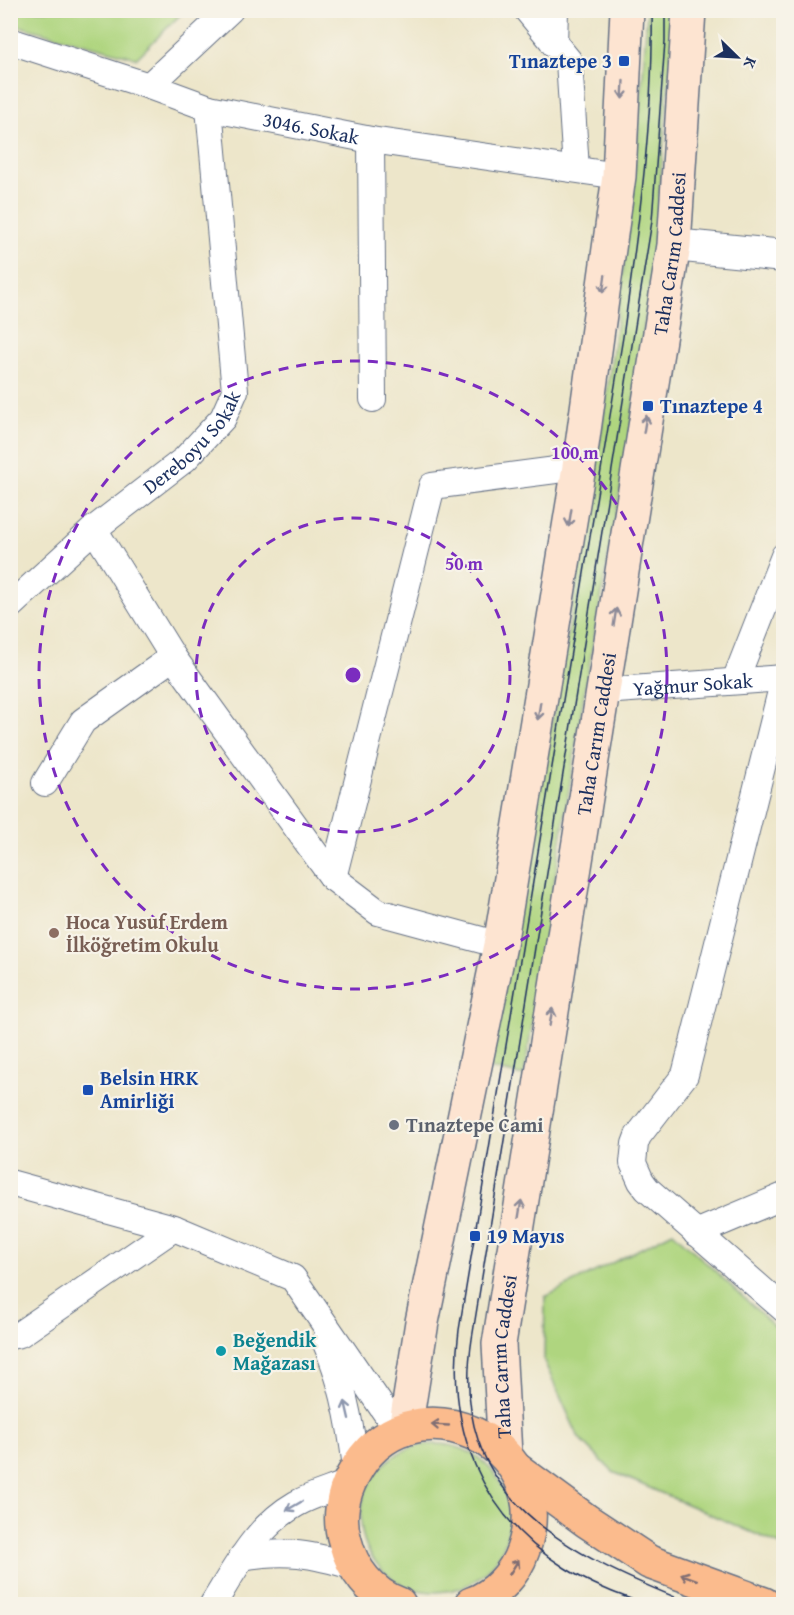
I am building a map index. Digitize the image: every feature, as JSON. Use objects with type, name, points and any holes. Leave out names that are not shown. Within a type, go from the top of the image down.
[{"type":"main road","points":[[402,1431],[422,1322],[500,945],[579,467],[619,176],[627,10]]},
{"type":"main road","name":"Taha Carım Caddesi","points":[[510,1462],[499,1344],[674,245],[689,10]]},
{"type":"main road","points":[[399,1605],[359,1582],[348,1552],[342,1526],[343,1500],[352,1476],[366,1454],[380,1443],[402,1431],[428,1424],[445,1424],[478,1434],[493,1443],[510,1462],[587,1521],[649,1562],[764,1605]]},
{"type":"main road","points":[[479,1604],[504,1582],[524,1549],[529,1519],[528,1501],[510,1462]]},
{"type":"street","points":[[149,86],[230,10]]},
{"type":"street","points":[[527,10],[569,61],[576,169]]},
{"type":"street","points":[[554,44],[555,10]]},
{"type":"street","name":"3046. Sokak","points":[[10,41],[209,108],[371,140],[619,176]]},
{"type":"street","name":"Dereboyu Sokak","points":[[10,606],[94,529],[185,459],[223,418],[235,391],[209,108]]},
{"type":"street","points":[[371,140],[373,399]]},
{"type":"street","points":[[674,245],[783,256]]},
{"type":"street","points":[[333,878],[432,486],[579,467]]},
{"type":"street","points":[[94,529],[173,657],[333,878],[378,912],[500,945]]},
{"type":"street","points":[[735,681],[783,556]]},
{"type":"street","points":[[45,783],[82,721],[173,657]]},
{"type":"street","points":[[783,678],[685,1076],[638,1136],[633,1153],[636,1172],[647,1189],[783,1309]]},
{"type":"street","name":"Yağmur Sokak","points":[[603,691],[783,678]]},
{"type":"street","points":[[10,1183],[174,1228],[293,1278],[402,1431]]},
{"type":"street","points":[[696,1233],[783,1196]]},
{"type":"street","points":[[10,1335],[20,1334],[174,1228]]},
{"type":"street","points":[[213,1605],[242,1557],[265,1527],[279,1515],[352,1476],[352,1438],[339,1381],[327,1345],[293,1278]]},
{"type":"street","points":[[242,1557],[262,1553],[304,1553],[359,1582]]},
{"type":"green space","points":[[10,11],[184,11],[137,58],[11,24]]},
{"type":"green space","points":[[647,11],[675,11],[654,254],[628,446],[583,700],[524,1076],[488,1068],[561,673],[605,409],[623,277],[637,144]]},
{"type":"green space","points":[[673,1232],[783,1334],[783,1546],[613,1472],[579,1438],[544,1361],[545,1297]]},
{"type":"green space","points":[[435,1444],[463,1450],[487,1466],[503,1490],[509,1518],[503,1546],[487,1570],[463,1586],[435,1592],[407,1586],[383,1570],[367,1546],[361,1518],[367,1490],[383,1466],[407,1450]]},
{"type":"tram line","points":[[644,1604],[574,1574],[536,1547],[511,1522],[491,1495],[475,1466],[464,1434],[458,1401],[456,1366],[459,1330],[623,337],[648,133],[652,10]]},
{"type":"tram line","points":[[665,10],[665,41],[652,221],[472,1339],[469,1394],[478,1440],[498,1480],[526,1512],[561,1540],[601,1564],[692,1604]]},
{"type":"place","name":"Tınaztepe 3","points":[[624,61]]},
{"type":"place","name":"Tınaztepe 4","points":[[648,406]]},
{"type":"place","name":"Hoca Yusuf Erdem İlköğretim Okulu","points":[[54,933]]},
{"type":"place","name":"Belsin HRK Amirliği","points":[[88,1090]]},
{"type":"place","name":"Tınaztepe Cami","points":[[394,1125]]},
{"type":"place","name":"19 Mayıs","points":[[475,1236]]},
{"type":"place","name":"Beğendik Mağazası","points":[[221,1351]]}]
